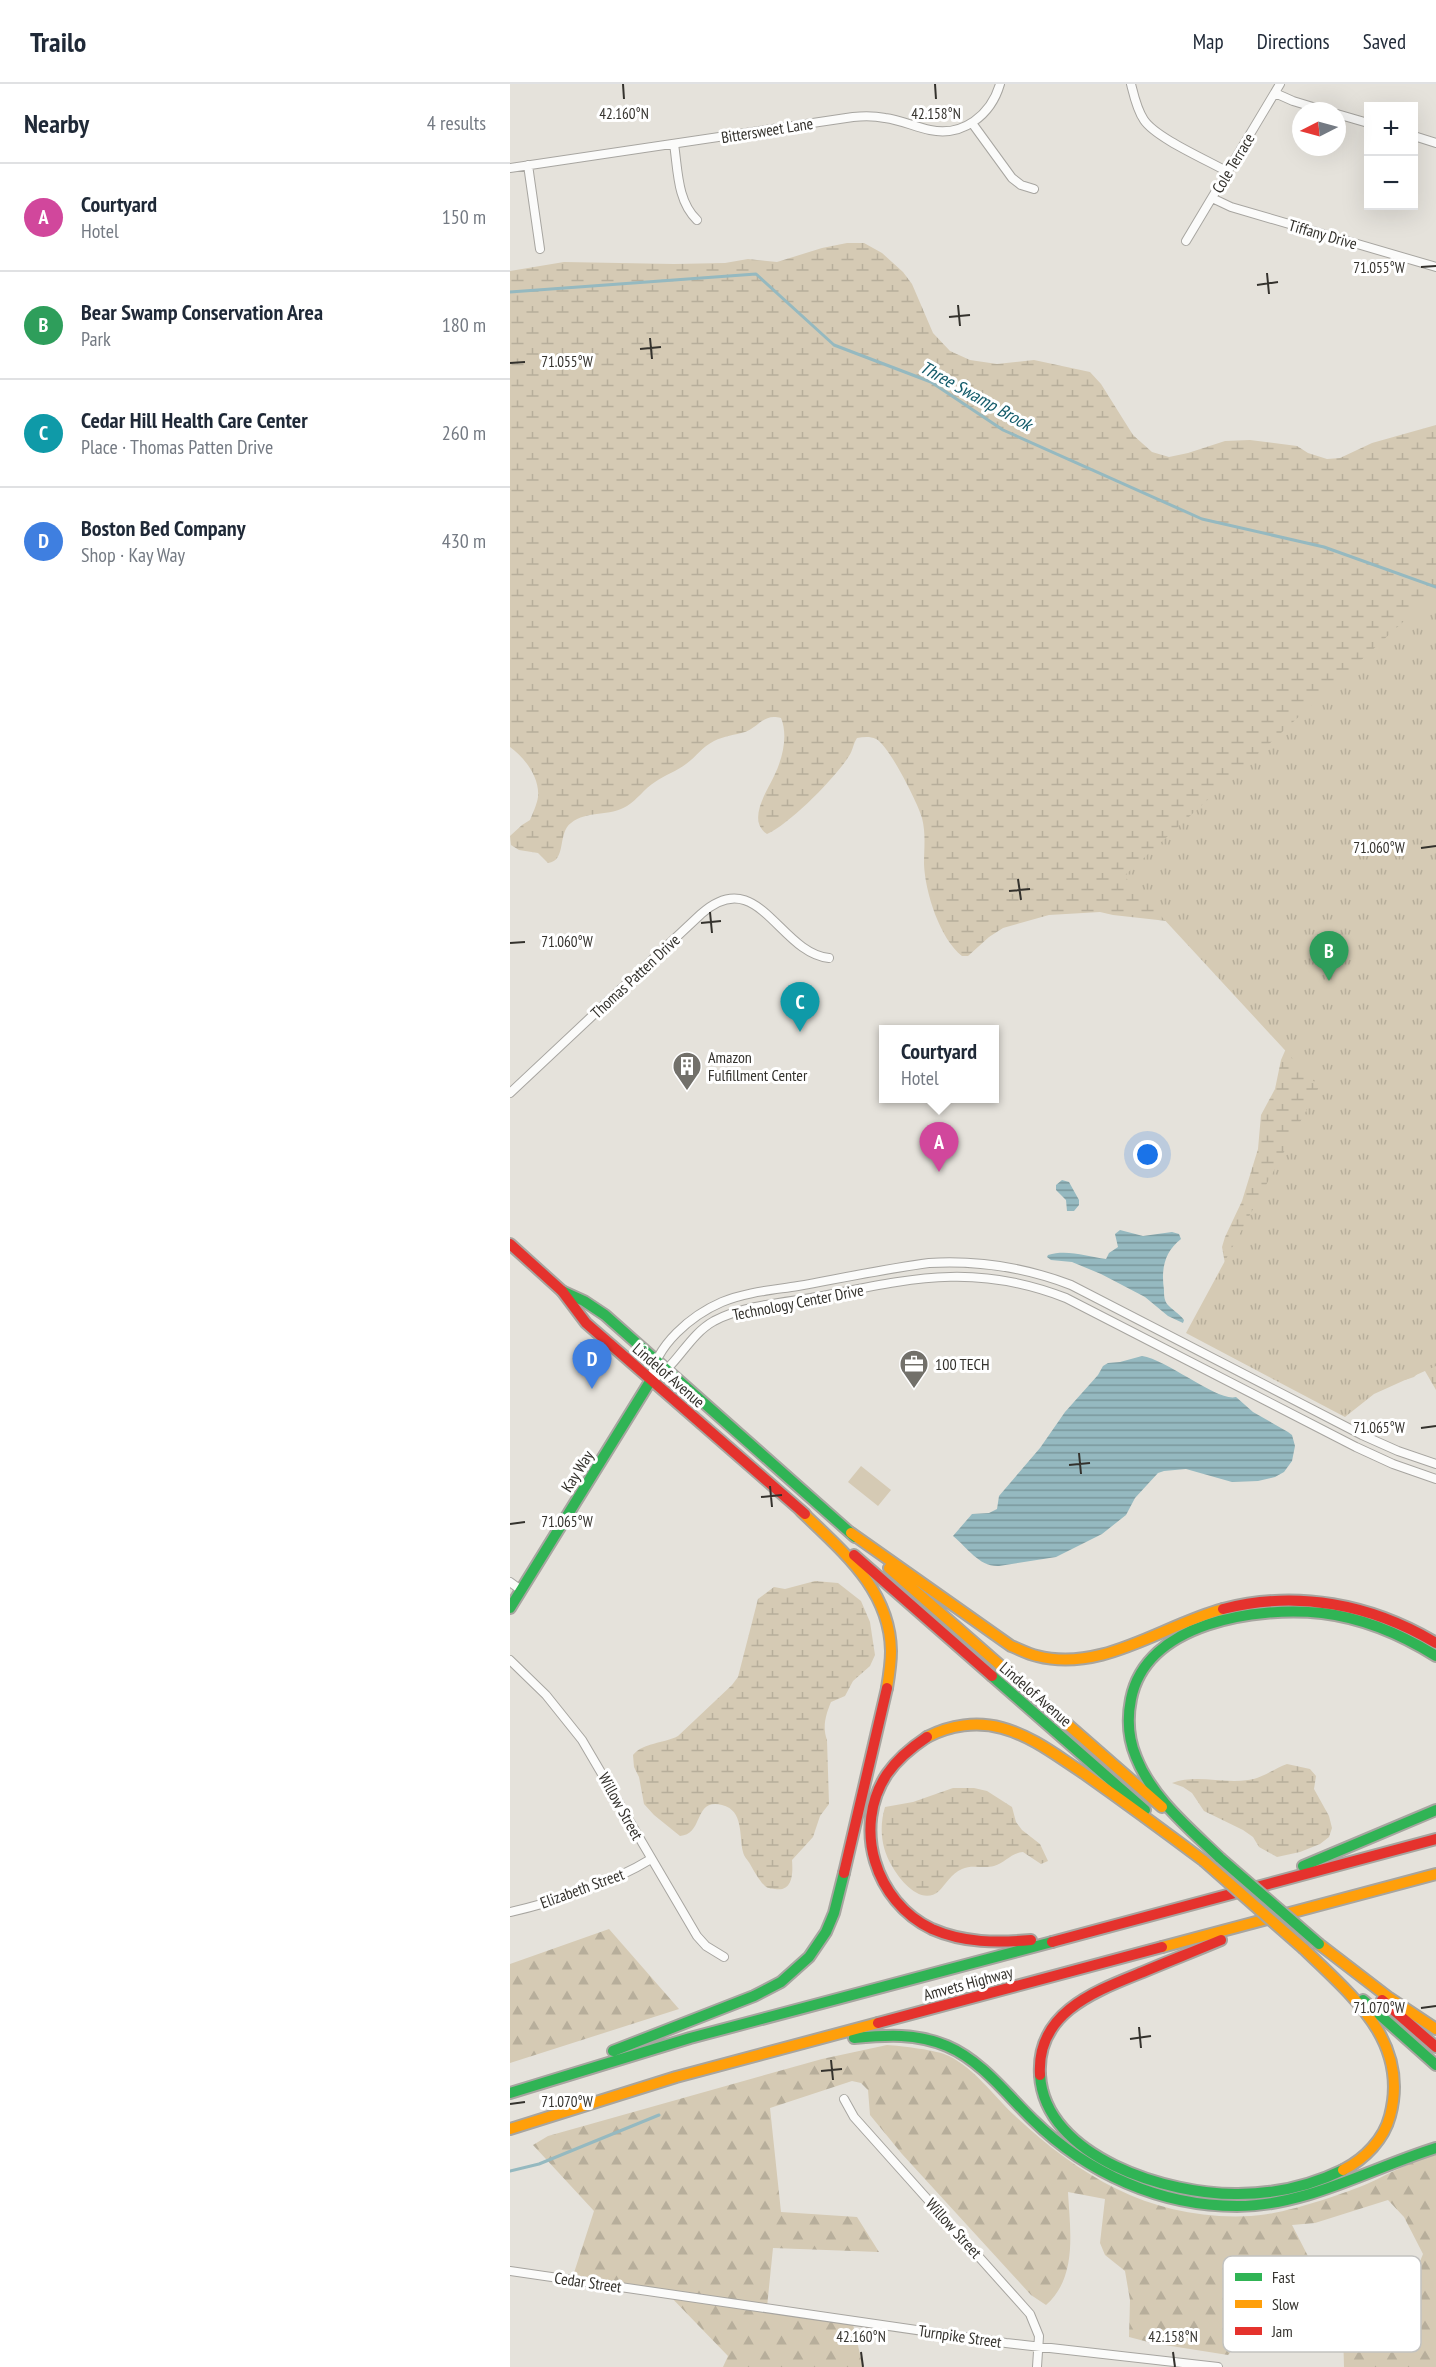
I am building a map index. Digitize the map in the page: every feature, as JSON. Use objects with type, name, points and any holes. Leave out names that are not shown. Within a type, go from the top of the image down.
[{"type":"main road","points":[[510,1244],[562,1291]]},
{"type":"main road","name":"Lindelof Avenue","points":[[562,1291],[591,1305],[622,1330],[1436,2047]]},
{"type":"main road","name":"Lindelof Avenue","points":[[562,1291],[575,1311],[651,1380],[884,1580],[1436,2064]]},
{"type":"main road","name":"Kay Way","points":[[510,1608],[651,1380]]},
{"type":"main road","points":[[510,2092],[768,1990],[801,1965],[826,1932],[838,1900],[882,1714],[890,1676],[891,1653],[886,1619],[869,1581],[849,1557],[801,1511]]},
{"type":"main road","points":[[851,1533],[1006,1642],[1023,1652],[1040,1658],[1058,1661],[1084,1660],[1210,1612],[1240,1605],[1286,1600],[1322,1602],[1370,1612],[1405,1626],[1436,1643]]},
{"type":"main road","points":[[1220,1858],[1160,1796],[1145,1776],[1136,1757],[1128,1722],[1130,1694],[1144,1664],[1158,1650],[1196,1629],[1233,1618],[1269,1612],[1304,1612],[1367,1623],[1410,1640],[1436,1656]]},
{"type":"main road","points":[[1131,1920],[1055,1936],[991,1943],[949,1936],[918,1920],[894,1900],[873,1858],[869,1821],[877,1791],[884,1778],[908,1749],[940,1731],[967,1725],[1002,1728],[1016,1732],[1071,1765],[1144,1815],[1204,1861]]},
{"type":"main road","points":[[1226,1895],[1282,1875],[1436,1810]]},
{"type":"main road","name":"Amvets Highway","points":[[510,2092],[690,2038],[1436,1839]]},
{"type":"main road","name":"Amvets Highway","points":[[510,2128],[610,2096],[725,2064],[1436,1876]]},
{"type":"main road","points":[[1297,1911],[1107,1986],[1074,2005],[1050,2031],[1041,2054],[1041,2090],[1054,2120],[1077,2142],[1118,2167],[1154,2182],[1195,2192],[1236,2194],[1269,2192],[1317,2180],[1361,2160],[1382,2139],[1391,2120],[1396,2091],[1394,2068],[1383,2039],[1372,2021],[1304,1949]]},
{"type":"main road","points":[[1319,1944],[1436,2029]]},
{"type":"main road","points":[[725,2064],[825,2043],[883,2034],[924,2038],[944,2044],[975,2062],[1058,2142],[1090,2165],[1120,2181],[1150,2193],[1211,2205],[1253,2205],[1295,2198],[1436,2148]]},
{"type":"street","points":[[1000,84],[991,106],[972,123],[1012,178],[1021,185],[1035,189]]},
{"type":"street","points":[[1131,84],[1140,113],[1148,124],[1164,137],[1228,172]]},
{"type":"street","name":"Cole Terrace","points":[[1186,241],[1280,84]]},
{"type":"street","points":[[1275,93],[1296,102]]},
{"type":"street","name":"Bittersweet Lane","points":[[510,168],[861,116],[890,119],[937,131],[954,130],[972,123]]},
{"type":"street","points":[[1346,117],[1364,122]]},
{"type":"street","points":[[1418,138],[1436,143]]},
{"type":"street","points":[[674,144],[683,200],[688,211],[697,220]]},
{"type":"street","points":[[528,165],[540,249]]},
{"type":"street","name":"Tiffany Drive","points":[[1212,198],[1231,207],[1436,267]]},
{"type":"street","name":"Thomas Patten Drive","points":[[510,1093],[701,914],[720,901],[739,898],[754,904],[806,951],[829,958]]},
{"type":"street","name":"Technology Center Drive","points":[[651,1380],[656,1360],[677,1333],[697,1316],[724,1301],[741,1296],[929,1263],[993,1264],[1030,1270],[1071,1285],[1369,1438],[1436,1464]]},
{"type":"street","name":"Technology Center Drive","points":[[651,1380],[667,1370],[688,1342],[705,1327],[738,1311],[930,1277],[991,1278],[1027,1284],[1066,1298],[1363,1451],[1436,1479]]},
{"type":"street","points":[[510,1582],[521,1590]]},
{"type":"street","name":"Willow Street","points":[[510,1660],[546,1695],[582,1740],[697,1936],[706,1946],[724,1957]]},
{"type":"street","name":"Elizabeth Street","points":[[510,1912],[617,1876],[651,1859]]},
{"type":"street","name":"Willow Street","points":[[844,2099],[854,2117],[1021,2302],[1036,2324],[1037,2367]]},
{"type":"street","name":"Cedar Street","points":[[510,2271],[667,2293]]},
{"type":"street","name":"Turnpike Street","points":[[667,2293],[1038,2346],[1218,2367]]},
{"type":"green space","points":[[847,243],[864,243],[882,253],[903,272],[912,284],[933,333],[950,351],[970,360],[997,364],[1034,360],[1090,372],[1101,384],[1133,435],[1152,452],[1169,457],[1225,441],[1250,440],[1297,446],[1308,453],[1327,459],[1340,458],[1372,443],[1436,425],[1436,1390],[1425,1371],[1421,1370],[1414,1377],[1405,1380],[1226,1269],[1222,1247],[1242,1201],[1258,1149],[1261,1115],[1275,1089],[1281,1060],[1288,1044],[1167,921],[1100,912],[1049,915],[1003,928],[968,956],[962,956],[941,927],[927,888],[922,818],[895,762],[876,739],[857,738],[843,765],[823,787],[788,821],[767,834],[758,821],[758,813],[784,746],[781,718],[775,717],[766,719],[745,732],[710,743],[690,761],[651,785],[627,806],[577,819],[564,833],[560,852],[554,861],[548,863],[538,853],[519,850],[511,845],[510,836],[530,820],[536,806],[538,790],[530,768],[510,747],[510,271],[564,262],[674,264],[725,263],[748,259],[777,262]]},
{"type":"green space","points":[[1436,592],[1436,1366],[1374,1394],[1345,1417],[1186,1333],[1319,1087],[1124,876]]},
{"type":"green space","points":[[861,1466],[891,1490],[878,1506],[848,1482]]},
{"type":"green space","points":[[815,1581],[838,1583],[861,1601],[870,1622],[875,1655],[870,1666],[853,1681],[845,1696],[831,1702],[825,1725],[829,1804],[820,1816],[813,1837],[792,1860],[792,1876],[789,1885],[781,1889],[773,1889],[764,1885],[744,1855],[737,1818],[729,1808],[713,1804],[707,1807],[702,1811],[693,1830],[680,1836],[654,1815],[644,1804],[633,1755],[648,1745],[678,1736],[732,1685],[738,1677],[758,1599],[774,1587],[785,1589]]},
{"type":"green space","points":[[1287,1764],[1310,1769],[1316,1776],[1314,1789],[1329,1816],[1332,1828],[1329,1837],[1320,1844],[1300,1852],[1277,1857],[1259,1847],[1253,1837],[1243,1830],[1204,1811],[1192,1793],[1172,1783],[1191,1779],[1248,1780]]},
{"type":"green space","points":[[953,1788],[974,1788],[987,1791],[1012,1807],[1016,1822],[1022,1830],[1040,1844],[1048,1861],[1041,1864],[1023,1852],[994,1866],[962,1869],[932,1895],[918,1894],[911,1889],[895,1871],[885,1852],[882,1822],[885,1807],[913,1802]]},
{"type":"green space","points":[[609,1929],[679,2009],[510,2063],[510,1964]]},
{"type":"green space","points":[[887,2045],[928,2050],[949,2056],[975,2075],[1039,2137],[1093,2176],[1151,2203],[1183,2211],[1216,2216],[1251,2216],[1278,2212],[1343,2193],[1410,2163],[1436,2155],[1436,2367],[1344,2367],[1344,2352],[1421,2352],[1421,2259],[1423,2254],[1404,2217],[1388,2200],[1315,2223],[1292,2225],[1308,2256],[1223,2256],[1223,2352],[1231,2352],[1228,2355],[1152,2343],[1129,2337],[1130,2300],[1125,2271],[1105,2255],[1100,2243],[1105,2199],[1068,2192],[1070,2252],[1068,2267],[1056,2294],[1046,2305],[1031,2295],[902,2154],[870,2115],[868,2090],[861,2083],[852,2081],[770,2108],[781,2212],[857,2217],[879,2252],[773,2248],[767,2307],[852,2320],[863,2367],[723,2367],[728,2356],[667,2293],[572,2279],[594,2211],[533,2145],[548,2136],[822,2059]]},
{"type":"water","points":[[1062,1180],[1069,1182],[1079,1200],[1079,1205],[1074,1211],[1067,1211],[1066,1200],[1056,1190],[1056,1185]]},
{"type":"water","points":[[1120,1230],[1143,1236],[1172,1232],[1179,1234],[1181,1239],[1175,1244],[1165,1262],[1163,1283],[1166,1302],[1184,1320],[1183,1323],[1168,1316],[1145,1297],[1101,1274],[1072,1262],[1051,1260],[1047,1257],[1055,1253],[1063,1253],[1106,1259],[1109,1253],[1118,1247],[1115,1234]]},
{"type":"water","points":[[1142,1356],[1153,1359],[1217,1393],[1236,1397],[1253,1412],[1292,1435],[1295,1446],[1292,1461],[1284,1472],[1258,1481],[1232,1482],[1186,1469],[1164,1471],[1158,1473],[1135,1498],[1126,1515],[1102,1534],[1056,1557],[999,1566],[985,1563],[974,1556],[953,1536],[972,1514],[989,1513],[997,1509],[999,1496],[1040,1448],[1065,1412],[1098,1375],[1103,1366]]},
{"type":"waterway","name":"Three Swamp Brook","points":[[510,292],[756,274],[834,345],[931,382],[1003,430],[1202,519],[1324,547],[1436,587]]},
{"type":"waterway","points":[[510,2171],[539,2164],[659,2115]]},
{"type":"traffic: fast","points":[[562,1291],[584,1301],[605,1315],[855,1537]]},
{"type":"traffic: fast","points":[[510,1608],[651,1380]]},
{"type":"traffic: fast","points":[[1220,1858],[1161,1799],[1143,1772],[1133,1750],[1129,1728],[1131,1699],[1141,1673],[1158,1652],[1181,1636],[1208,1624],[1237,1617],[1296,1612],[1337,1615],[1367,1623],[1395,1634],[1436,1656]]},
{"type":"traffic: fast","points":[[992,1676],[1145,1810]]},
{"type":"traffic: fast","points":[[1303,1866],[1436,1810]]},
{"type":"traffic: fast","points":[[1220,1858],[1319,1944]]},
{"type":"traffic: fast","points":[[613,2051],[754,1996],[781,1982],[809,1957],[826,1932],[834,1913],[844,1873]]},
{"type":"traffic: fast","points":[[510,2093],[690,2038],[1052,1942]]},
{"type":"traffic: fast","points":[[1363,2000],[1436,2065]]},
{"type":"traffic: fast","points":[[854,2038],[913,2037],[935,2042],[960,2052],[983,2069],[1033,2120],[1077,2156],[1126,2183],[1180,2200],[1237,2206],[1288,2200],[1314,2193],[1436,2148]]},
{"type":"traffic: fast","points":[[1040,2075],[1047,2104],[1063,2129],[1087,2149],[1115,2166],[1146,2179],[1210,2193],[1252,2194],[1305,2185],[1343,2170]]},
{"type":"traffic: slow","points":[[801,1511],[847,1557],[873,1590],[889,1629],[891,1651],[887,1688]]},
{"type":"traffic: slow","points":[[851,1533],[1011,1646],[1037,1656],[1061,1660],[1109,1653],[1223,1609]]},
{"type":"traffic: slow","points":[[889,1568],[1162,1807]]},
{"type":"traffic: slow","points":[[927,1737],[954,1727],[973,1725],[993,1726],[1024,1736],[1082,1772],[1204,1861]]},
{"type":"traffic: slow","points":[[1204,1861],[1304,1949]]},
{"type":"traffic: slow","points":[[1162,1947],[1436,1874]]},
{"type":"traffic: slow","points":[[1319,1944],[1388,1997],[1436,2029]]},
{"type":"traffic: slow","points":[[1304,1949],[1358,2003],[1384,2043],[1392,2065],[1394,2089],[1390,2116],[1383,2133],[1372,2148],[1343,2170]]},
{"type":"traffic: slow","points":[[510,2129],[676,2077],[878,2023]]},
{"type":"traffic: jam","points":[[510,1244],[562,1291],[586,1323],[805,1514]]},
{"type":"traffic: jam","points":[[854,1555],[992,1676]]},
{"type":"traffic: jam","points":[[1223,1609],[1251,1603],[1278,1601],[1333,1604],[1386,1619],[1436,1643]]},
{"type":"traffic: jam","points":[[844,1873],[887,1688]]},
{"type":"traffic: jam","points":[[927,1737],[896,1763],[887,1774],[877,1795],[871,1817],[871,1839],[875,1861],[883,1882],[896,1901],[912,1917],[944,1934],[981,1941],[1031,1940]]},
{"type":"traffic: jam","points":[[1052,1942],[1436,1839]]},
{"type":"traffic: jam","points":[[1040,2075],[1041,2053],[1048,2035],[1058,2020],[1072,2007],[1107,1987],[1221,1940]]},
{"type":"traffic: jam","points":[[878,2023],[1162,1947]]},
{"type":"traffic: jam","points":[[1382,2000],[1436,2047]]},
{"type":"place","name":"Bear Swamp Conservation Area","points":[[1329,981]]},
{"type":"place","name":"Cedar Hill Health Care Center","points":[[800,1032]]},
{"type":"place","name":"Amazon Fulfillment Center","points":[[687,1092]]},
{"type":"place","name":"Courtyard","points":[[939,1172]]},
{"type":"place","name":"Boston Bed Company","points":[[592,1389]]},
{"type":"place","name":"100 TECH","points":[[914,1390]]}]
